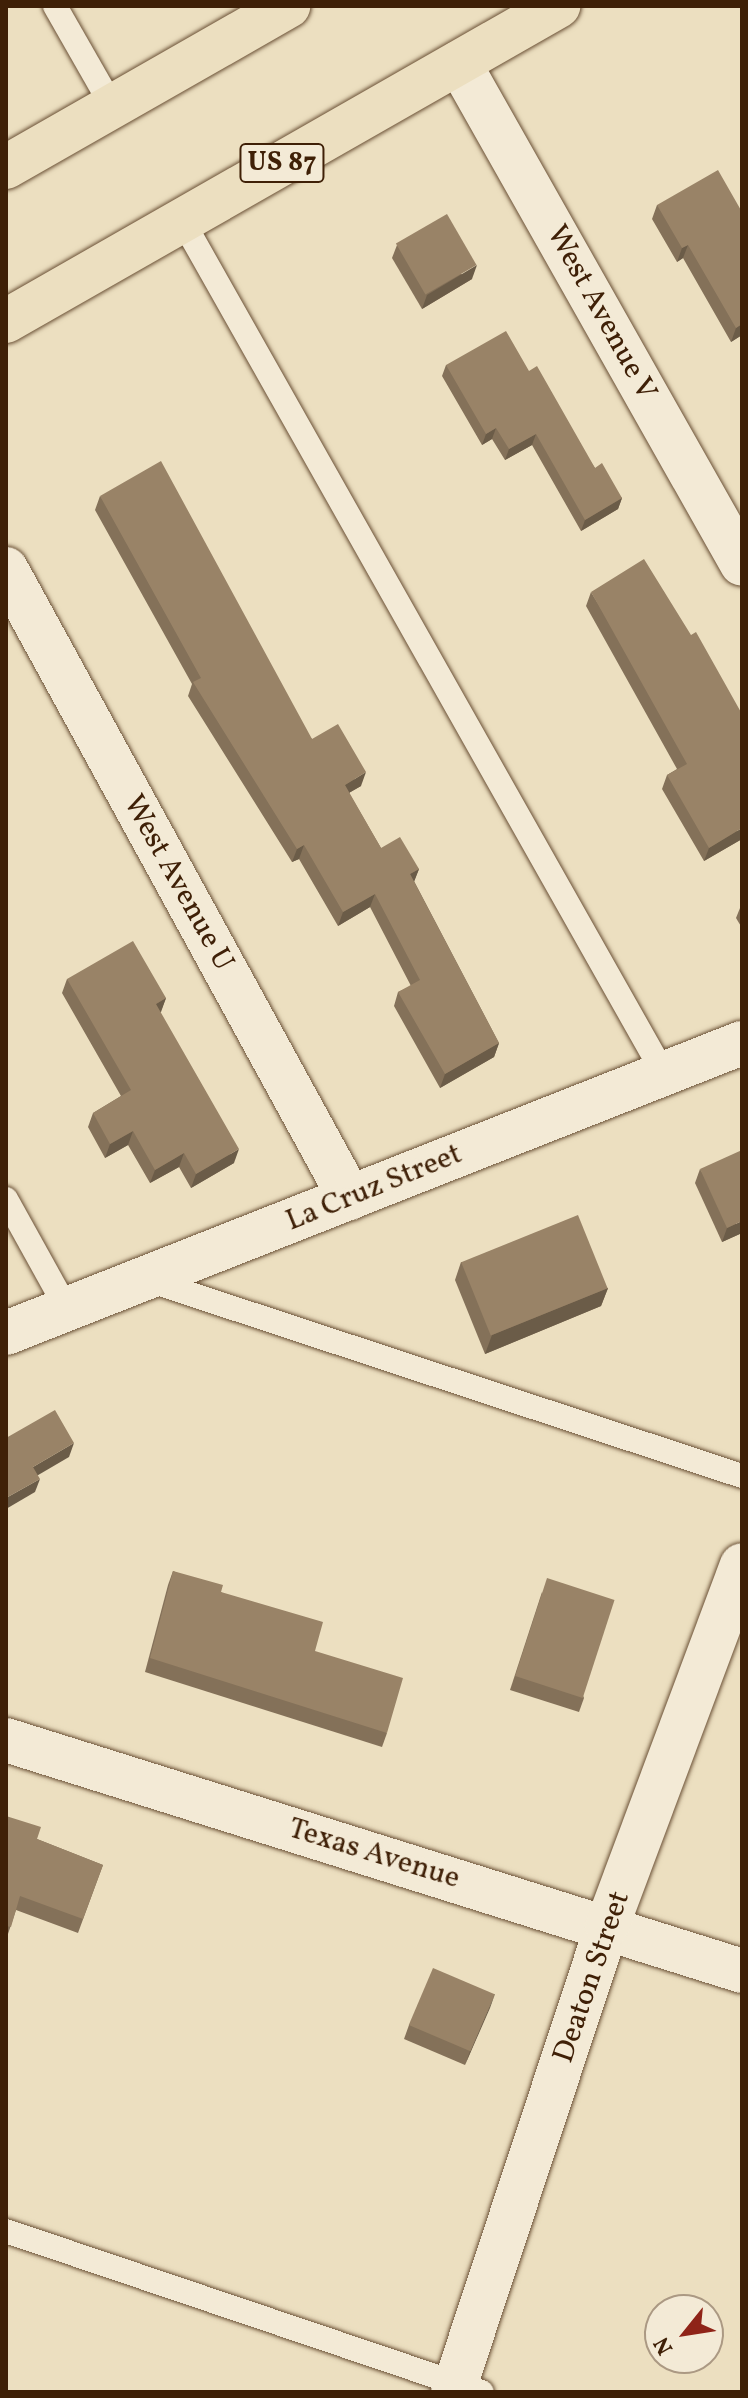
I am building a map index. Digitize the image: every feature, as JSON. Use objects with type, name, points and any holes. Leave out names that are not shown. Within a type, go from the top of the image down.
[{"type":"main road","points":[[6,167],[288,6]]},
{"type":"main road","name":"US 87","points":[[6,321],[558,6]]},
{"type":"street","name":"West Avenue V","points":[[459,63],[742,564]]},
{"type":"street","name":"West Avenue U","points":[[6,569],[350,1198]]},
{"type":"street","name":"La Cruz Street","points":[[6,1333],[742,1043]]},
{"type":"street","name":"Deaton Street","points":[[463,2389],[607,1926],[742,1565]]},
{"type":"street","name":"Texas Avenue","points":[[6,1740],[607,1926],[742,1971]]},
{"type":"lane","points":[[55,6],[112,106]]},
{"type":"lane","points":[[182,220],[664,1074]]},
{"type":"lane","points":[[6,1199],[67,1309]]},
{"type":"lane","points":[[145,1279],[742,1476]]},
{"type":"lane","points":[[6,2231],[463,2389]]},
{"type":"building","points":[[718,170],[742,212],[742,324],[736,328],[688,245],[682,248],[657,205]]},
{"type":"building","points":[[447,214],[476,265],[425,295],[396,244]]},
{"type":"building","points":[[506,331],[529,371],[537,366],[595,468],[602,463],[622,498],[585,520],[536,434],[509,449],[496,428],[486,434],[446,365]]},
{"type":"building","points":[[161,461],[312,739],[338,724],[366,772],[345,785],[381,848],[400,837],[419,869],[410,874],[499,1043],[445,1074],[398,992],[420,980],[375,894],[343,912],[304,845],[297,849],[193,682],[201,678],[100,496]]},
{"type":"building","points":[[644,559],[691,635],[696,632],[742,714],[742,828],[709,848],[667,775],[687,764],[591,592]]},
{"type":"building","points":[[133,941],[166,998],[156,1004],[239,1149],[196,1174],[184,1153],[155,1170],[133,1131],[110,1144],[93,1113],[131,1090],[67,979]]},
{"type":"building","points":[[742,1150],[742,1221],[727,1228],[700,1169]]},
{"type":"building","points":[[578,1215],[608,1288],[491,1335],[461,1262]]},
{"type":"building","points":[[55,1410],[74,1443],[33,1467],[40,1479],[6,1498],[6,1438]]},
{"type":"building","points":[[173,1571],[223,1585],[221,1592],[323,1622],[315,1651],[403,1678],[387,1733],[150,1658]]},
{"type":"building","points":[[547,1578],[615,1600],[583,1698],[515,1676]]},
{"type":"building","points":[[6,1816],[41,1827],[37,1839],[103,1865],[83,1919],[20,1896],[11,1927],[6,1926]]},
{"type":"building","points":[[433,1968],[495,1994],[470,2051],[409,2025]]}]
